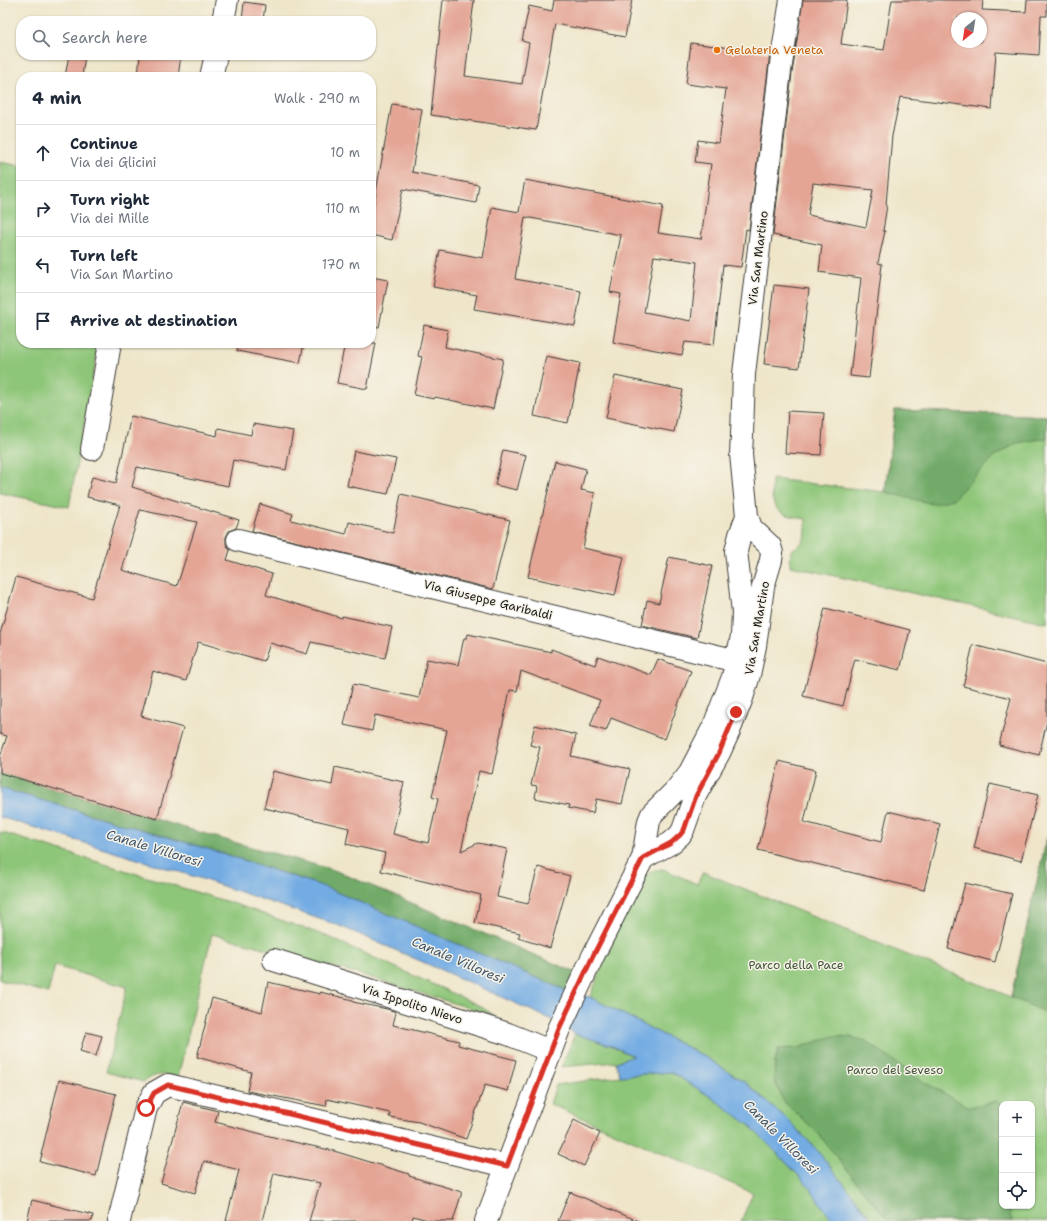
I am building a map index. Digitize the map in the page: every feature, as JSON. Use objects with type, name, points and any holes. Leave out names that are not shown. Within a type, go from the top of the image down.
[{"type":"street","points":[[224,16],[227,0]]},
{"type":"street","name":"Via San Martino","points":[[643,858],[671,843],[684,830],[696,796],[719,753],[742,698],[749,675],[755,646],[763,586],[771,560],[772,553],[770,546],[752,528],[747,516],[741,454],[744,374],[780,71],[791,0]]},
{"type":"street","points":[[212,72],[215,60]]},
{"type":"street","points":[[92,450],[109,348]]},
{"type":"street","name":"Via San Martino","points":[[486,1221],[559,1029],[576,990],[643,858],[649,821],[652,814],[683,782],[700,753],[721,708],[737,661],[742,636],[743,612],[736,551],[747,516]]},
{"type":"street","name":"Via Giuseppe Garibaldi","points":[[238,540],[737,661]]},
{"type":"street","name":"Via Ippolito Nievo","points":[[274,960],[508,1034],[550,1052]]},
{"type":"street","points":[[119,1221],[146,1108],[154,1093],[168,1085],[507,1166]]},
{"type":"green space","points":[[0,162],[16,165],[16,348],[98,348],[69,507],[0,493]]},
{"type":"green space","points":[[895,410],[1047,416],[1047,623],[790,566],[791,550],[803,541],[806,529],[806,519],[788,515],[777,509],[772,498],[772,479],[885,492]]},
{"type":"green space","points":[[895,410],[1047,416],[1047,438],[1017,443],[994,457],[953,499],[933,504],[885,492]]},
{"type":"green space","points":[[0,773],[226,840],[334,870],[577,973],[567,991],[322,886],[218,852],[0,788]]},
{"type":"green space","points":[[0,832],[235,904],[326,936],[480,1006],[495,1016],[359,974],[212,934],[178,1077],[160,1075],[143,1082],[106,1072],[127,987],[55,966],[48,993],[0,980]]},
{"type":"green space","name":"Parco del Seveso","points":[[1047,837],[1047,1221],[873,1221],[817,1150],[786,1118],[746,1083],[702,1055],[590,997],[619,924],[646,875],[655,870],[663,869],[697,884],[703,872],[1011,997]]},
{"type":"green space","points":[[1047,837],[1047,1013],[1011,997]]},
{"type":"green space","points":[[575,1034],[610,1045],[635,1057],[616,1062],[561,1067]]},
{"type":"green space","points":[[833,1036],[850,1037],[866,1041],[917,1078],[970,1107],[996,1101],[999,1102],[999,1209],[1010,1209],[1010,1216],[1014,1221],[889,1221],[817,1132],[784,1102],[774,1080],[775,1062],[778,1049],[798,1048]]},
{"type":"green space","points":[[671,1072],[711,1097],[749,1125],[806,1183],[833,1221],[741,1221],[753,1193],[550,1104],[556,1085],[620,1076]]},
{"type":"water","name":"Canale Villoresi","points":[[0,788],[218,852],[322,886],[567,991],[590,997],[702,1055],[746,1083],[786,1118],[817,1150],[873,1221],[833,1221],[806,1183],[749,1125],[711,1097],[671,1072],[620,1076],[616,1062],[634,1056],[610,1045],[575,1034],[561,1024],[340,926],[199,878],[0,817]]},
{"type":"building","points":[[443,0],[474,0],[465,76],[522,84],[529,43],[522,41],[529,6],[552,11],[554,0],[632,0],[625,37],[555,24],[536,130],[431,115]]},
{"type":"building","points":[[803,0],[847,0],[841,44],[884,50],[892,0],[983,0],[982,10],[1026,12],[1027,0],[1047,0],[1047,16],[1041,16],[1039,55],[996,52],[992,109],[900,97],[892,136],[887,205],[883,231],[885,231],[878,263],[882,264],[869,378],[850,376],[861,278],[819,272],[822,245],[773,235],[792,73]],"holes":[[[813,183],[873,190],[866,227],[808,215]]]},
{"type":"building","points":[[244,2],[265,5],[264,16],[243,16]]},
{"type":"building","points":[[691,43],[770,53],[749,230],[746,229],[741,267],[723,265],[714,345],[685,342],[682,355],[613,342],[621,294],[610,292],[621,235],[525,217],[515,279],[581,291],[575,326],[474,309],[477,295],[433,287],[440,250],[483,258],[492,207],[519,212],[525,180],[663,206],[658,233],[701,239],[711,164],[695,162],[698,140],[719,143],[726,89],[686,84]],"holes":[[[654,256],[697,262],[691,321],[644,312]]]},
{"type":"building","points":[[68,60],[84,60],[83,72],[66,72]]},
{"type":"building","points":[[140,60],[180,60],[179,72],[138,72]]},
{"type":"building","points":[[392,104],[422,109],[412,172],[479,185],[476,203],[403,189],[392,240],[376,236],[376,192]]},
{"type":"building","points":[[376,278],[388,280],[379,327],[376,327]]},
{"type":"building","points":[[774,285],[809,289],[799,368],[764,364]]},
{"type":"building","points":[[424,325],[448,330],[445,347],[503,359],[493,409],[435,397],[434,399],[414,395],[422,357],[418,356]]},
{"type":"building","points":[[237,348],[303,348],[300,363],[237,351]]},
{"type":"building","points":[[344,348],[375,348],[367,389],[337,383]]},
{"type":"building","points":[[546,356],[580,363],[568,423],[534,416]]},
{"type":"building","points":[[615,376],[683,390],[674,432],[606,418]]},
{"type":"building","points":[[788,411],[824,413],[821,455],[785,453]]},
{"type":"building","points":[[131,416],[217,436],[218,428],[251,435],[253,424],[293,431],[286,470],[233,460],[228,486],[137,467],[132,487],[239,520],[236,528],[229,531],[226,537],[226,544],[230,550],[227,560],[272,574],[266,595],[342,618],[342,616],[392,627],[385,658],[311,642],[307,654],[270,643],[264,661],[198,642],[186,681],[153,671],[141,716],[183,728],[157,819],[0,773],[0,757],[7,736],[0,734],[0,634],[16,577],[92,598],[120,505],[87,497],[92,477],[116,483]],"holes":[[[140,510],[197,522],[177,586],[122,570]]]},
{"type":"building","points":[[503,450],[526,455],[517,490],[495,485]]},
{"type":"building","points":[[354,451],[396,459],[388,494],[347,486]]},
{"type":"building","points":[[555,461],[586,469],[581,490],[595,493],[583,548],[624,557],[615,596],[528,577]]},
{"type":"building","points":[[401,494],[510,520],[493,589],[252,531],[260,504],[293,514],[291,520],[346,534],[349,522],[393,533]]},
{"type":"building","points":[[669,557],[712,566],[697,638],[642,625],[647,600],[659,603]]},
{"type":"building","points":[[825,608],[910,630],[900,670],[855,659],[843,706],[803,696]]},
{"type":"building","points":[[468,634],[551,652],[551,649],[595,665],[598,656],[651,675],[658,659],[691,671],[665,739],[611,718],[606,731],[590,726],[600,700],[521,671],[517,691],[510,690],[492,774],[479,771],[461,851],[478,843],[507,849],[497,897],[528,904],[538,867],[570,876],[550,948],[518,938],[520,933],[475,923],[481,895],[381,871],[385,853],[346,844],[349,828],[264,808],[273,771],[332,785],[335,767],[404,782],[393,834],[428,843],[438,799],[432,797],[447,730],[375,715],[372,731],[344,725],[353,684],[419,698],[427,659],[458,665],[464,638],[467,638]]},
{"type":"building","points":[[973,645],[1047,664],[1047,721],[1039,755],[999,745],[1011,698],[963,686]]},
{"type":"building","points":[[535,725],[576,735],[571,756],[630,769],[622,804],[596,799],[593,813],[568,808],[569,805],[535,798],[537,786],[531,785],[540,747],[530,745]]},
{"type":"building","points":[[779,761],[816,770],[804,822],[881,842],[888,811],[940,824],[924,890],[758,850]]},
{"type":"building","points":[[990,784],[1038,795],[1021,861],[974,848]]},
{"type":"building","points":[[965,883],[1012,894],[995,962],[948,949]]},
{"type":"building","points":[[268,982],[320,994],[320,992],[353,1000],[353,1002],[387,1009],[396,1012],[393,1025],[459,1041],[458,1045],[516,1060],[508,1091],[485,1085],[466,1139],[419,1122],[389,1117],[390,1113],[327,1099],[326,1106],[247,1091],[251,1072],[197,1057],[212,998],[262,1012]]},
{"type":"building","points":[[86,1032],[102,1036],[96,1056],[80,1051]]},
{"type":"building","points":[[59,1080],[116,1094],[96,1176],[40,1162]]},
{"type":"building","points":[[183,1102],[218,1111],[215,1122],[334,1151],[462,1192],[453,1221],[431,1221],[413,1216],[412,1221],[309,1221],[320,1183],[274,1173],[262,1221],[226,1221],[239,1170],[204,1161],[195,1193],[161,1183]]},
{"type":"building","points":[[574,1120],[600,1133],[584,1166],[558,1154]]},
{"type":"building","points":[[570,1192],[638,1221],[558,1221]]},
{"type":"building","points":[[32,1200],[93,1215],[92,1221],[27,1221]]},
{"type":"place","name":"Gelateria Veneta","points":[[717,50]]},
{"type":"route","points":[[146,1108],[154,1093],[168,1085],[507,1166],[559,1029],[593,956],[643,858],[676,840],[684,830],[690,809],[702,782],[719,753],[736,712]]},
{"type":"park label","name":"Parco della Pace","points":[[796,965]]}]
